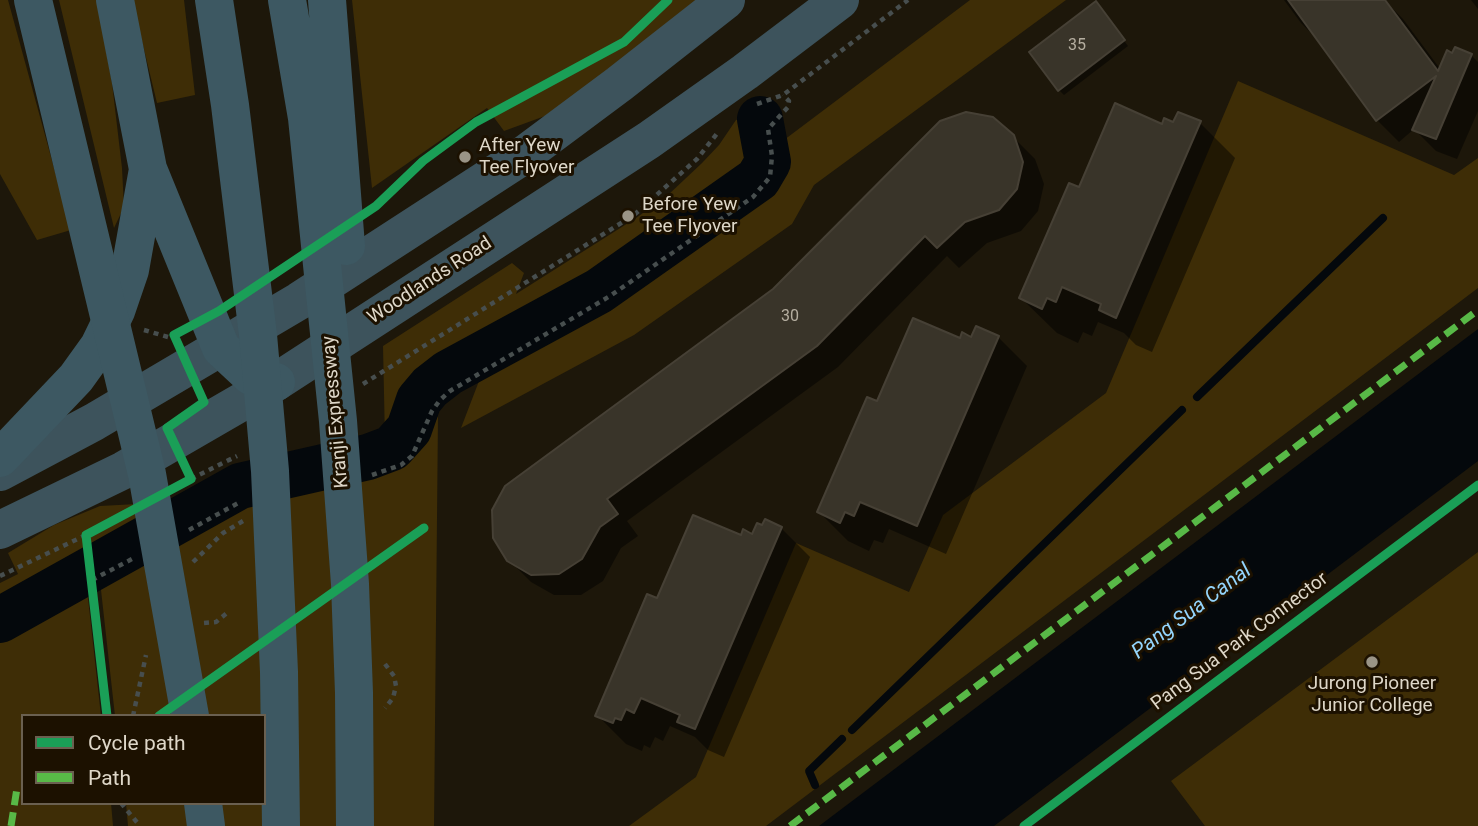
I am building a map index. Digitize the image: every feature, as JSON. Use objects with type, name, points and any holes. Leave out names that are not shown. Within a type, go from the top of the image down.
[{"type":"highway","points":[[33,0],[142,450],[190,714]]},
{"type":"highway","points":[[115,0],[148,169],[215,332],[251,376],[276,382]]},
{"type":"highway","points":[[214,0],[230,105],[270,471],[279,672],[281,826]]},
{"type":"highway","name":"Kranji Expressway","points":[[287,0],[307,118],[319,226],[350,584],[355,826]]},
{"type":"highway","points":[[327,0],[351,304],[353,481],[350,584]]},
{"type":"highway","points":[[0,458],[76,378],[99,346],[131,270],[148,169]]},
{"type":"highway","points":[[203,805],[206,826]]},
{"type":"main road","points":[[0,472],[94,422],[181,351],[215,332],[299,301],[521,157],[726,0]]},
{"type":"main road","name":"Woodlands Road","points":[[0,530],[124,470],[276,382],[649,140],[840,0]]},
{"type":"main road","points":[[94,422],[111,420],[129,428],[136,447],[135,456],[124,470]]},
{"type":"path","points":[[752,106],[783,95],[908,0]]},
{"type":"path","points":[[370,476],[401,465],[412,456],[432,411],[450,391],[601,301],[753,197],[770,177],[772,156],[768,129],[788,107],[789,101],[783,95]]},
{"type":"path","points":[[354,390],[635,215],[697,159],[720,130]]},
{"type":"path","points":[[143,330],[169,337],[181,351],[215,332]]},
{"type":"path","points":[[174,441],[191,479]]},
{"type":"path","points":[[180,485],[240,454]]},
{"type":"path","points":[[182,533],[246,500]]},
{"type":"path","points":[[192,564],[223,533],[250,518]]},
{"type":"path","points":[[0,576],[99,529]]},
{"type":"path","points":[[86,535],[88,546]]},
{"type":"path","points":[[90,569],[92,582],[137,557]]},
{"type":"path","points":[[133,714],[147,651]]},
{"type":"path","points":[[118,815],[119,805]]},
{"type":"path","points":[[121,805],[140,826]]},
{"type":"shaded area","points":[[0,0],[8,0],[71,230],[37,240],[0,174]]},
{"type":"shaded area","points":[[59,0],[97,0],[112,83],[122,168],[124,207],[114,228]]},
{"type":"shaded area","points":[[132,0],[184,0],[195,95],[157,103]]},
{"type":"shaded area","points":[[352,0],[697,0],[642,47],[545,116],[504,131],[487,108],[372,188]]},
{"type":"shaded area","points":[[970,0],[1066,0],[814,185],[792,224],[634,335],[461,428],[479,381],[617,301],[762,199],[783,164],[780,143]]},
{"type":"shaded area","points":[[1238,81],[1454,175],[1478,158],[1478,288],[766,826],[629,826],[696,777],[796,543],[909,592],[943,515],[1106,393]]},
{"type":"shaded area","points":[[741,118],[749,168],[740,184],[594,283],[442,365],[420,381],[399,426],[385,441],[383,346],[512,263],[524,273],[516,294],[636,218],[668,195],[702,163],[719,145],[736,120]]},
{"type":"shaded area","points":[[438,416],[434,826],[128,826],[126,805],[266,805],[266,714],[115,714],[100,581],[247,501],[380,473],[410,459],[424,443]]},
{"type":"shaded area","points":[[137,504],[142,531],[0,609],[0,583],[18,574],[8,553],[54,525],[100,506]]},
{"type":"shaded area","name":"Jurong Pioneer Junior College","points":[[1478,552],[1478,826],[1205,826],[1171,781]]},
{"type":"shaded area","points":[[87,589],[101,714],[21,714],[21,805],[111,805],[113,826],[0,826],[0,638]]},
{"type":"water","name":"Pang Sua Canal","points":[[1478,329],[1478,461],[994,826],[819,826]]},
{"type":"building","points":[[1288,0],[1385,0],[1438,71],[1447,50],[1452,53],[1455,47],[1472,54],[1436,139],[1412,130],[1436,76],[1376,121]]},
{"type":"building","points":[[1096,1],[1125,40],[1058,91],[1029,52]]},
{"type":"building","points":[[1115,103],[1162,124],[1164,118],[1173,122],[1178,112],[1201,121],[1116,318],[1099,310],[1101,304],[1062,287],[1056,302],[1047,298],[1042,309],[1019,298],[1069,183],[1079,187]]},
{"type":"building","points":[[966,112],[993,117],[1014,135],[1023,162],[1017,189],[999,210],[965,222],[937,248],[925,236],[817,346],[607,499],[618,514],[600,527],[582,559],[559,574],[531,575],[507,561],[493,538],[492,510],[505,486],[773,289],[940,121]]},
{"type":"building","points":[[913,318],[960,338],[962,332],[971,337],[976,326],[999,336],[917,526],[860,502],[854,516],[845,512],[840,523],[817,512],[867,397],[877,401]]},
{"type":"building","points":[[693,515],[741,535],[743,529],[752,534],[757,523],[762,525],[765,519],[782,527],[695,729],[677,722],[680,715],[641,698],[634,713],[626,709],[621,720],[615,718],[613,723],[595,716],[647,594],[657,598]]},
{"type":"waterway","points":[[0,620],[240,486],[368,457],[392,448],[409,429],[419,400],[448,373],[599,291],[758,179],[768,162],[760,119]]},
{"type":"waterway","points":[[1197,397],[1383,218]]},
{"type":"waterway","points":[[852,730],[1182,410]]},
{"type":"waterway","points":[[815,785],[809,771],[842,739]]},
{"type":"marked path","points":[[790,826],[1478,310]]},
{"type":"marked path","points":[[11,826],[17,788]]},
{"type":"cycle path","points":[[107,714],[86,535],[191,479],[167,428],[204,402],[174,335],[219,311],[376,206],[423,161],[476,122],[624,42],[668,0]]},
{"type":"cycle path","name":"Pang Sua Park Connector","points":[[1024,826],[1478,485]]},
{"type":"cycle path","points":[[162,714],[424,528]]},
{"type":"place","name":"After Yew Tee Flyover","points":[[465,157]]},
{"type":"place","name":"Before Yew Tee Flyover","points":[[628,216]]},
{"type":"place","name":"Jurong Pioneer Junior College","points":[[1372,662]]}]
